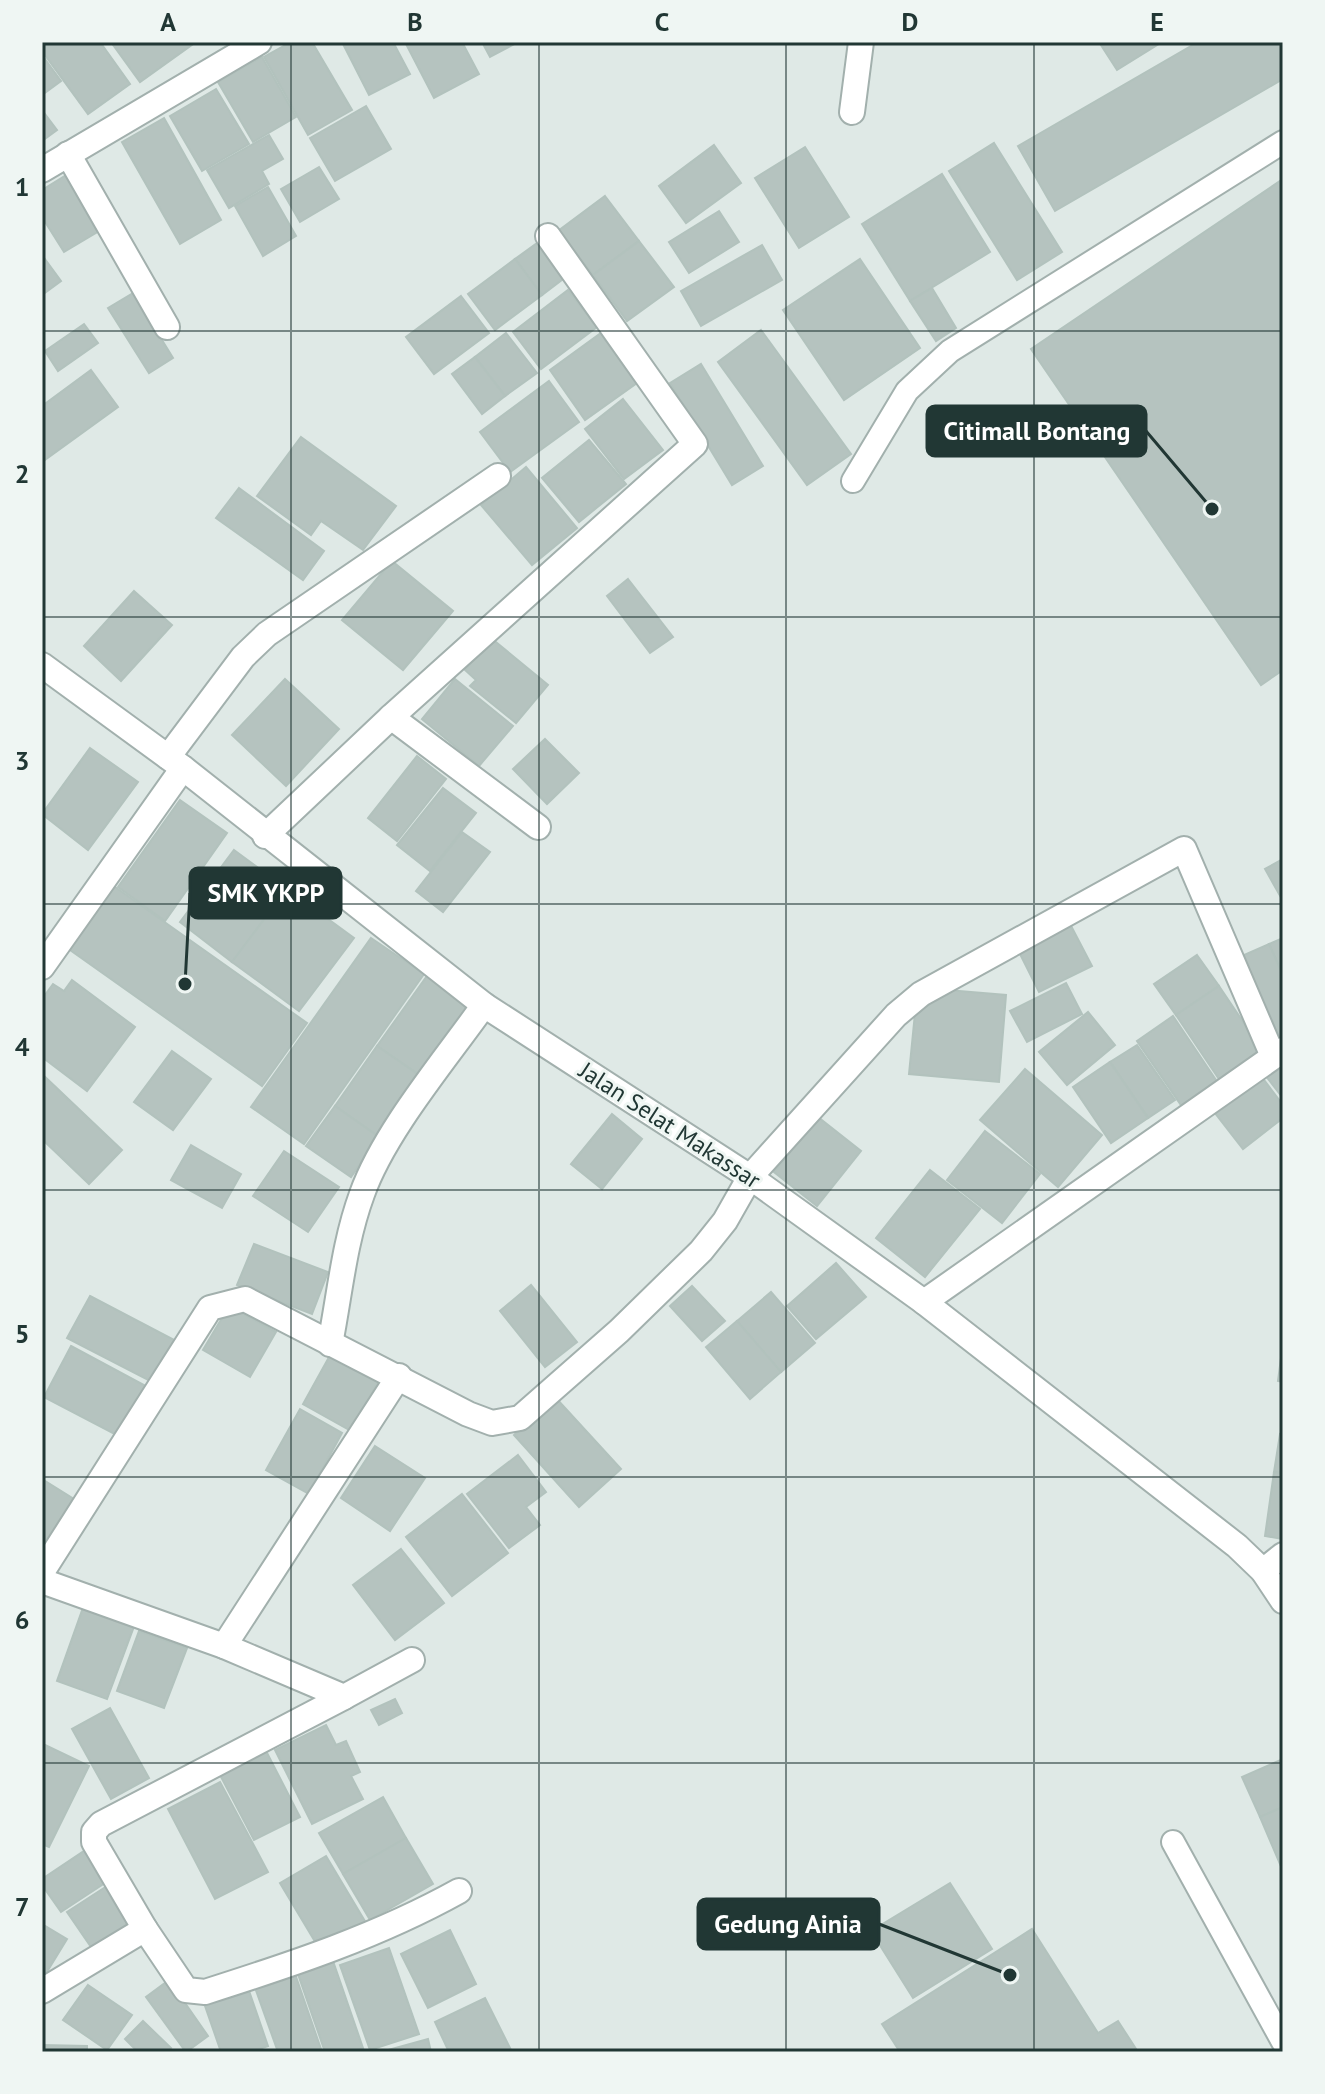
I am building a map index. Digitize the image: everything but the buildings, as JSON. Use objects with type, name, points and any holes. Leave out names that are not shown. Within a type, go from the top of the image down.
[{"type":"street","points":[[42,170],[259,42]]},
{"type":"street","points":[[852,112],[861,42]]},
{"type":"street","points":[[68,154],[167,327]]},
{"type":"street","points":[[265,836],[391,717],[695,444],[548,236]]},
{"type":"street","points":[[42,967],[243,657],[267,634],[498,476]]},
{"type":"street","name":"Jalan Selat Makassar","points":[[42,665],[176,763],[265,836],[484,1005],[750,1177],[924,1302],[1237,1546],[1263,1571],[1283,1601]]},
{"type":"street","points":[[391,717],[538,827]]},
{"type":"street","points":[[42,1572],[210,1308],[245,1299],[492,1423],[520,1418],[609,1341],[701,1251],[725,1221],[750,1177],[896,1015],[921,994],[1184,849],[1278,1052],[924,1302]]},
{"type":"street","points":[[330,1344],[346,1251],[362,1192],[388,1143],[484,1005]]},
{"type":"street","points":[[224,1646],[399,1376]]},
{"type":"street","points":[[1263,1571],[1283,1555]]},
{"type":"street","points":[[42,1581],[224,1646],[344,1697]]},
{"type":"street","points":[[412,1660],[101,1824],[94,1832],[94,1842],[145,1929],[186,1990],[205,1992],[325,1954],[403,1922],[459,1891]]},
{"type":"street","points":[[42,1991],[145,1929]]},
{"type":"lane","points":[[853,481],[907,391],[950,351],[1283,142]]},
{"type":"lane","points":[[1173,1842],[1283,2042]]},
{"type":"place","name":"Citimall Bontang","points":[[1212,509]]},
{"type":"place","name":"SMK YKPP","points":[[185,984]]},
{"type":"place","name":"Gedung Ainia","points":[[1010,1975]]}]
